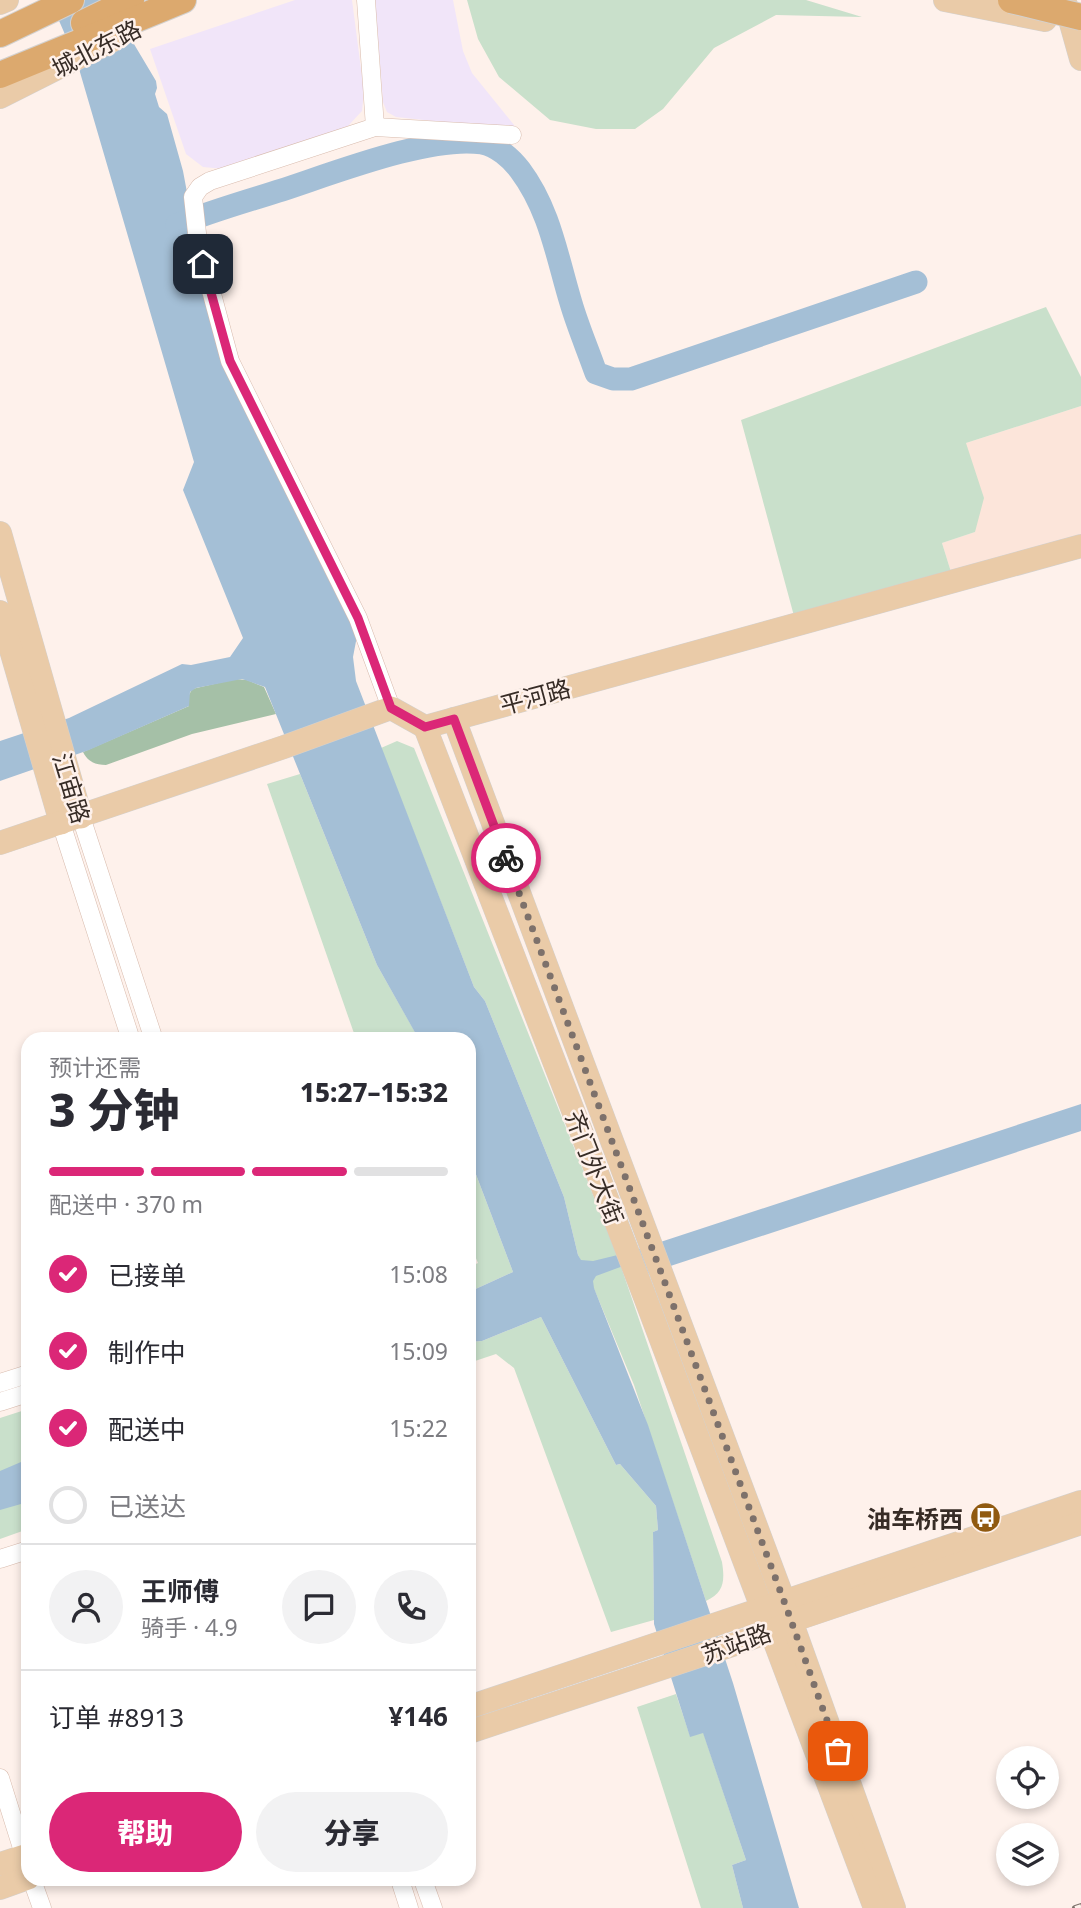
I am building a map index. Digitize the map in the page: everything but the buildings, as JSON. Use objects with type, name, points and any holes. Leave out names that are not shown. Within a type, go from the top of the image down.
[{"type":"highway","points":[[0,62],[40,19],[71,0]]},
{"type":"highway","points":[[0,34],[40,19],[131,0]]},
{"type":"highway","points":[[0,75],[183,0]]},
{"type":"highway","points":[[1011,0],[1078,23]]},
{"type":"highway","points":[[0,17],[40,19]]},
{"type":"main road","points":[[0,4],[7,0]]},
{"type":"main road","name":"城北东路","points":[[0,97],[192,0]]},
{"type":"main road","points":[[945,0],[1078,23]]},
{"type":"main road","points":[[1064,0],[1078,23],[1081,59]]},
{"type":"main road","name":"江宙路","points":[[0,533],[41,722]]},
{"type":"main road","name":"平河路","points":[[425,727],[1081,546]]},
{"type":"main road","name":"江宙路","points":[[0,612],[41,722],[71,820]]},
{"type":"main road","points":[[0,843],[382,712],[425,727]]},
{"type":"main road","name":"齐门外大街","points":[[454,719],[645,1231],[655,1292]]},
{"type":"main road","name":"齐门外大街","points":[[425,727],[623,1240],[655,1292],[777,1615]]},
{"type":"main road","name":"苏站路","points":[[476,1730],[738,1643],[777,1615],[1081,1502]]},
{"type":"main road","name":"苏站路","points":[[476,1705],[728,1621],[777,1615],[1081,1523]]},
{"type":"main road","points":[[777,1615],[875,1908]]},
{"type":"main road","points":[[777,1615],[894,1908]]},
{"type":"main road","points":[[0,1864],[21,1866]]},
{"type":"main road","points":[[0,1888],[21,1872]]},
{"type":"street","points":[[366,0],[375,127]]},
{"type":"street","points":[[382,712],[358,618],[230,361],[198,242],[193,197],[200,187],[210,181],[375,127],[512,135]]},
{"type":"street","name":"江宙路","points":[[71,820],[129,1032]]},
{"type":"street","name":"江宙路","points":[[71,820],[151,1032]]},
{"type":"street","points":[[0,1383],[21,1376]]},
{"type":"street","points":[[0,1402],[21,1395]]},
{"type":"street","points":[[0,1559],[21,1552]]},
{"type":"street","points":[[0,1778],[21,1845]]},
{"type":"street","points":[[34,1886],[42,1908]]},
{"type":"street","points":[[402,1886],[409,1908]]},
{"type":"street","points":[[425,1886],[433,1908]]},
{"type":"shaded area","points":[[295,0],[352,0],[364,92],[362,111],[348,126],[246,164],[224,169],[203,167],[186,154],[150,49]]},
{"type":"shaded area","points":[[375,0],[453,0],[463,51],[472,73],[518,130],[396,117],[387,112],[383,102]]},
{"type":"shaded area","points":[[1081,406],[1081,536],[951,572],[942,543],[975,532],[966,443]]},
{"type":"green space","points":[[467,0],[806,0],[862,17],[776,15],[714,48],[663,109],[635,129],[596,129],[550,120],[499,77],[478,39]]},
{"type":"green space","points":[[1046,307],[1081,377],[1081,406],[966,443],[984,498],[975,532],[942,543],[951,572],[794,616],[741,420]]},
{"type":"green space","points":[[236,679],[264,687],[276,714],[192,734],[106,765],[93,762],[83,752],[189,706],[192,689]]},
{"type":"green space","points":[[397,741],[414,748],[617,1255],[722,1562],[722,1586],[717,1594],[706,1601],[634,1385],[578,1255],[564,1197],[485,1001],[474,987],[381,748]]},
{"type":"green space","points":[[300,774],[377,965],[415,1032],[354,1032],[267,784]]},
{"type":"green space","points":[[476,1174],[513,1272],[476,1289]]},
{"type":"green space","points":[[541,1317],[616,1465],[620,1464],[656,1506],[658,1530],[653,1532],[654,1620],[611,1632],[514,1368],[496,1354],[476,1361],[476,1341]]},
{"type":"green space","points":[[21,1411],[21,1532],[0,1539],[0,1418]]},
{"type":"green space","points":[[676,1694],[690,1736],[703,1732],[746,1860],[732,1865],[743,1908],[701,1908],[637,1707]]},
{"type":"water","points":[[50,0],[112,0],[125,29],[156,81],[155,94],[159,107],[167,114],[183,171],[192,219],[187,229],[188,237],[228,373],[289,491],[357,636],[353,657],[356,681],[474,987],[485,1001],[564,1197],[581,1260],[593,1261],[630,1252],[1081,1104],[1081,1131],[640,1276],[634,1262],[596,1276],[593,1281],[648,1425],[733,1683],[799,1908],[743,1908],[732,1865],[746,1860],[703,1733],[690,1737],[654,1624],[653,1532],[658,1530],[656,1506],[620,1464],[616,1465],[541,1317],[476,1341],[476,1289],[513,1272],[476,1174],[476,1032],[415,1032],[377,965],[265,687],[242,679],[196,688],[190,692],[189,706],[89,750],[0,781],[0,741],[69,718],[182,664],[191,665],[230,657],[243,638],[183,490],[194,462],[77,62]]},
{"type":"water","points":[[21,1462],[21,1504],[0,1510],[0,1471]]},
{"type":"waterway","points":[[177,225],[382,157],[461,142],[488,145],[512,161],[539,201],[596,373],[613,379],[631,379],[916,282]]},
{"type":"railway","points":[[1075,1908],[1081,1906]]},
{"type":"way so far","points":[[506,858],[838,1751]]},
{"type":"place","name":"油车桥西","points":[[986,1518]]},
{"type":"route","points":[[203,264],[230,361],[358,618],[391,708],[425,727],[454,719],[506,858]]}]
